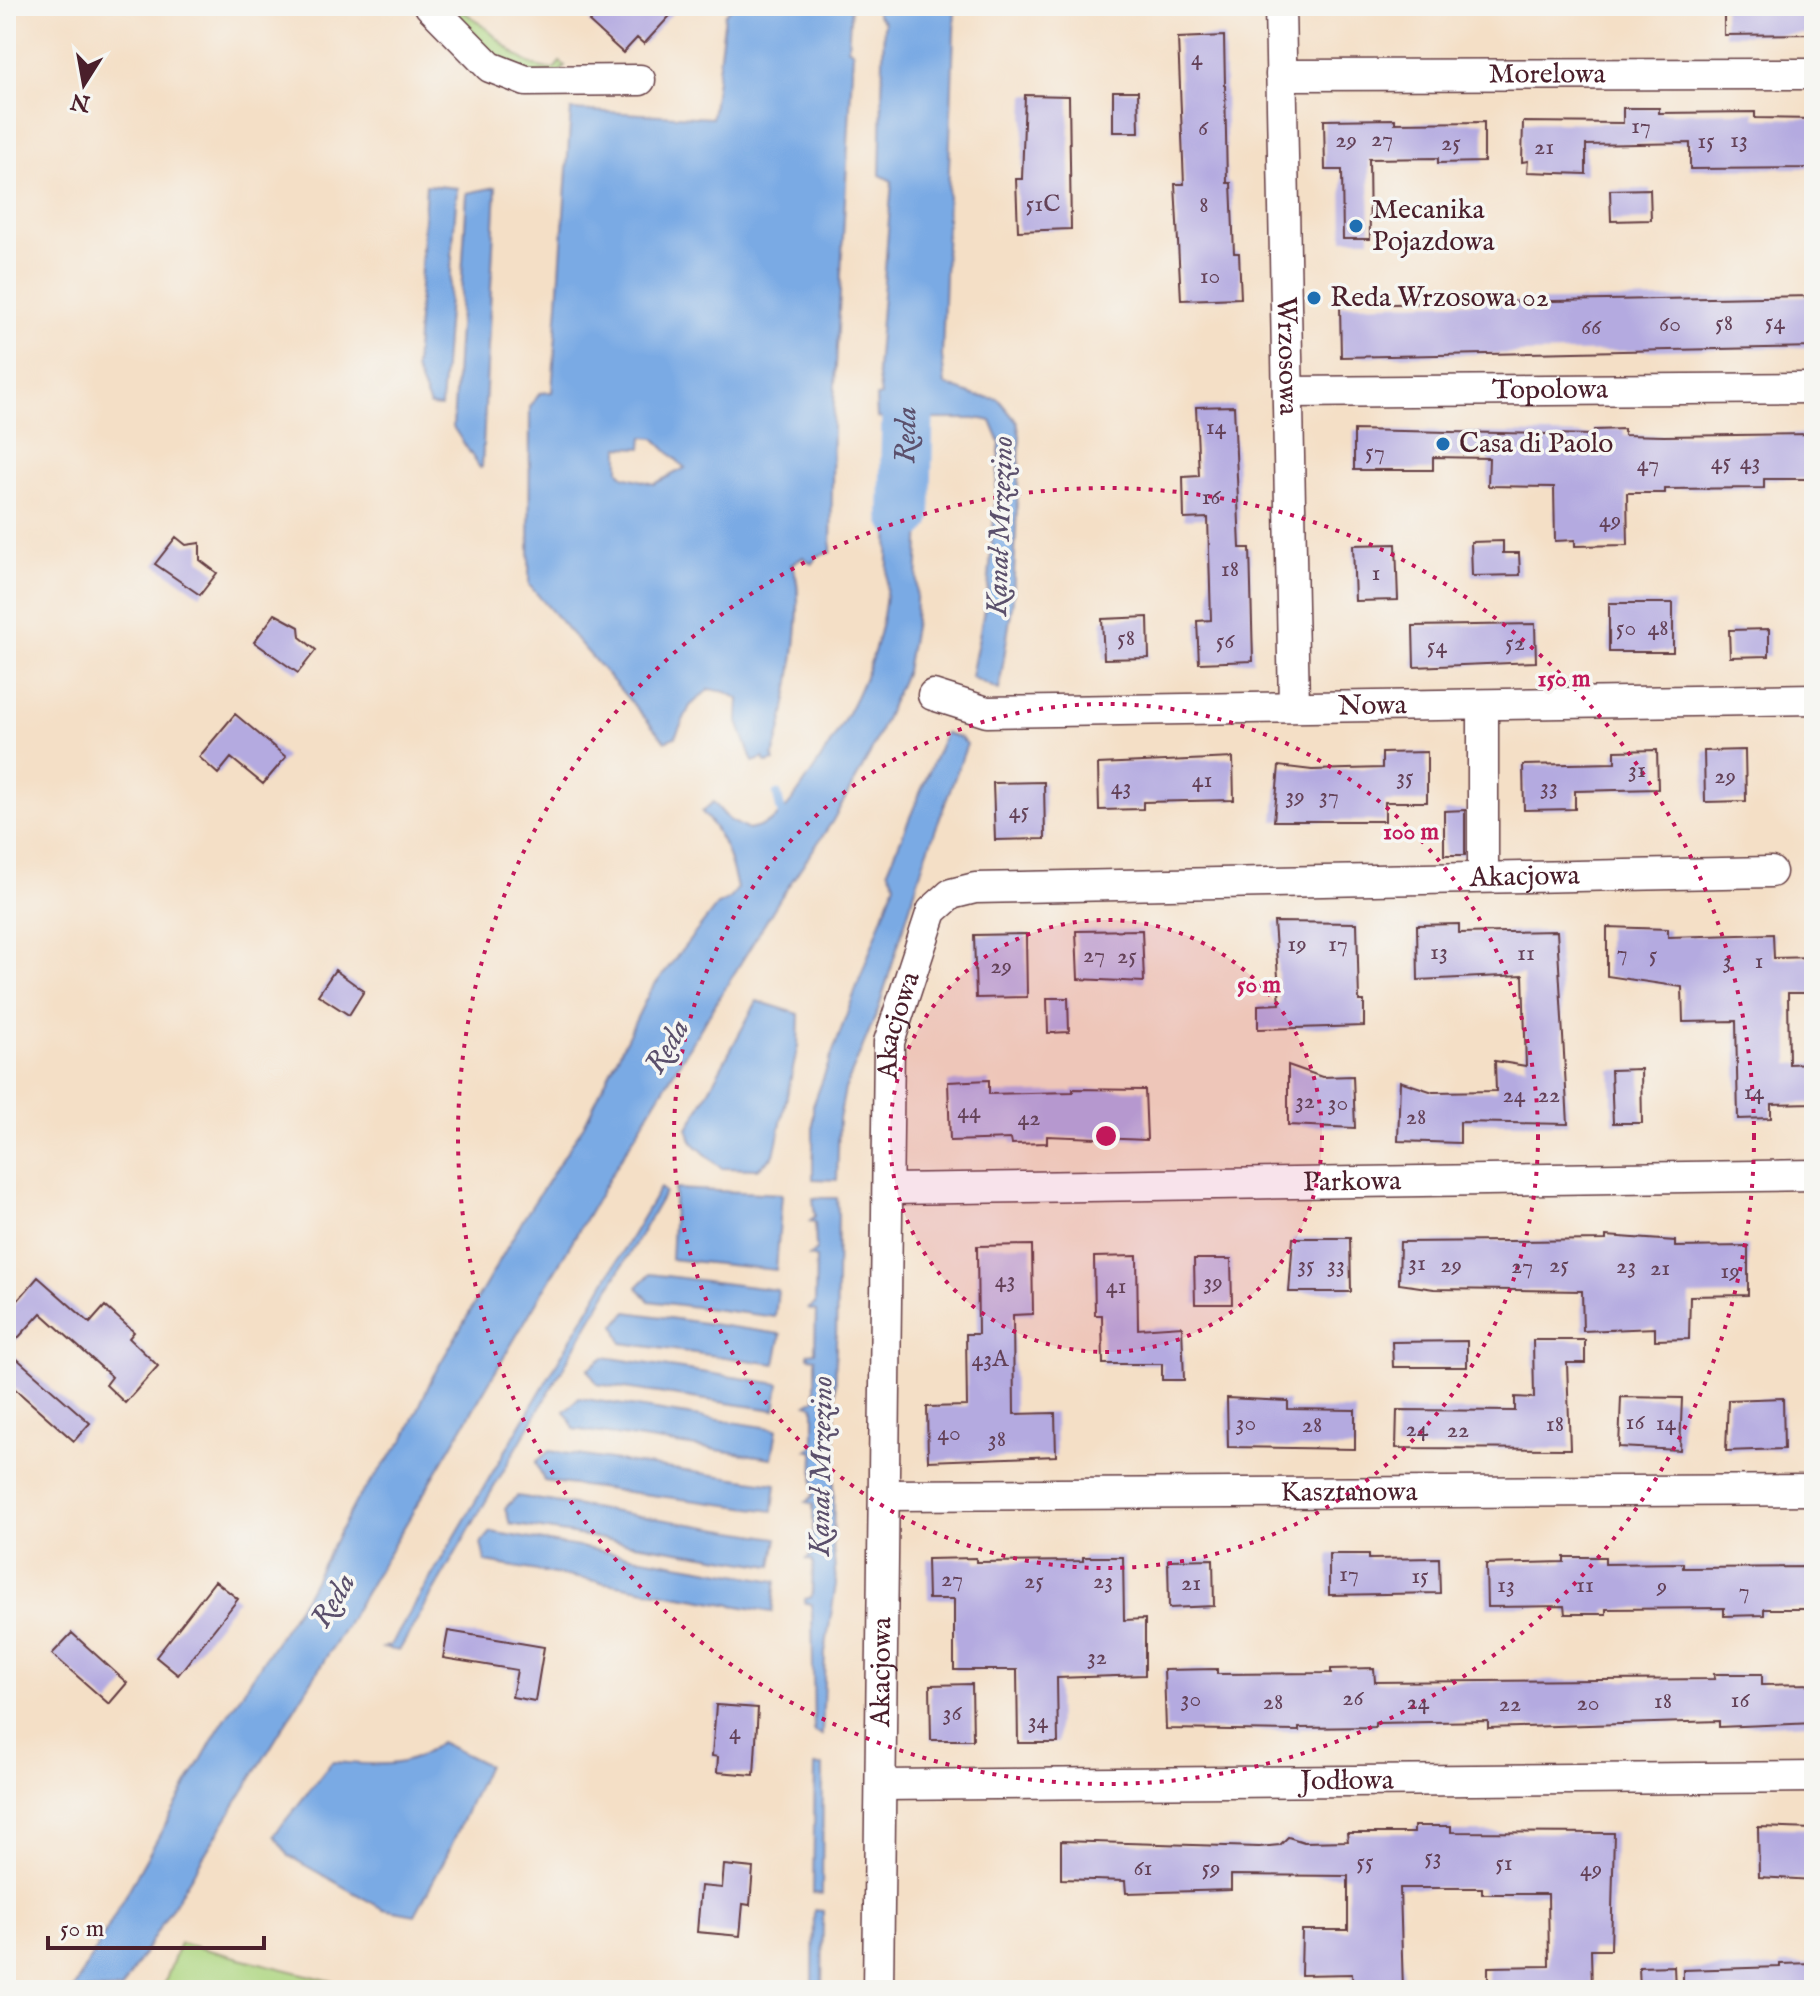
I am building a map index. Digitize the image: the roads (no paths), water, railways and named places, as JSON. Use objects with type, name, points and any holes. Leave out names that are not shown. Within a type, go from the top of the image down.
[{"type":"street","points":[[430,6],[490,67],[526,81],[640,80]]},
{"type":"street","name":"Wrzosowa","points":[[1280,6],[1294,705]]},
{"type":"street","name":"Morelowa","points":[[1281,75],[1814,74]]},
{"type":"street","name":"Topolowa","points":[[1288,392],[1814,388]]},
{"type":"street","name":"Nowa","points":[[933,695],[987,712],[1294,705],[1483,707],[1814,699]]},
{"type":"street","points":[[1483,707],[1483,876]]},
{"type":"street","name":"Akacjowa","points":[[878,1990],[890,1189],[889,1042],[932,911],[951,894],[975,888],[1771,872]]},
{"type":"street","name":"Parkowa","points":[[890,1189],[1814,1175]]},
{"type":"street","name":"Kasztanowa","points":[[885,1495],[1814,1490]]},
{"type":"street","name":"Jodłowa","points":[[881,1785],[1814,1777]]},
{"type":"water","points":[[733,6],[851,6],[848,48],[853,52],[833,422],[831,552],[817,556],[812,564],[803,557],[791,565],[798,600],[794,657],[784,716],[773,755],[775,761],[766,763],[764,758],[753,762],[738,722],[739,699],[726,692],[709,689],[690,706],[675,737],[665,741],[529,585],[530,407],[540,393],[552,392],[571,110],[712,118],[725,15]],"holes":[[[643,437],[654,438],[685,468],[654,484],[623,476],[619,470],[619,447],[642,448]]]},
{"type":"water","name":"Kanał Mrzezino","points":[[877,6],[955,6],[942,356],[945,385],[976,396],[998,399],[1017,422],[1020,436],[1013,599],[999,690],[971,677],[988,590],[1000,443],[991,421],[925,419],[924,423],[877,418],[876,397],[881,396],[877,370],[892,181],[880,175],[884,22],[877,15]]},
{"type":"water","points":[[426,185],[457,188],[441,407],[430,406],[415,369]]},
{"type":"water","points":[[496,187],[480,468],[453,427],[467,193]]},
{"type":"water","points":[[888,444],[924,445],[915,621],[906,671],[870,754],[832,822],[781,897],[620,1160],[351,1617],[121,1990],[73,1990],[218,1730],[306,1595],[356,1501],[405,1438],[433,1376],[524,1218],[584,1125],[650,991],[717,905],[730,899],[737,889],[725,848],[702,812],[713,802],[729,820],[748,830],[777,817],[798,793],[847,715],[875,649],[885,603]]},
{"type":"water","points":[[945,733],[959,737],[967,744],[924,861],[878,1010],[845,1089],[839,1119],[837,1180],[813,1179],[813,1106],[895,883],[888,870]]},
{"type":"water","points":[[757,1001],[799,1014],[798,1046],[774,1155],[758,1169],[721,1168],[693,1143],[688,1129]]},
{"type":"water","points":[[660,1188],[665,1192],[399,1651],[383,1648],[391,1645]]},
{"type":"water","points":[[675,1189],[782,1194],[776,1270],[671,1259]]},
{"type":"water","name":"Kanał Mrzezino","points":[[813,1198],[837,1198],[838,1212],[833,1547],[836,1584],[825,1652],[822,1735],[814,1732],[812,1604],[805,1603],[805,1599],[812,1597],[813,1561],[806,1559],[813,1554],[813,1504],[806,1502],[813,1496],[814,1452],[807,1450],[814,1446],[814,1406],[807,1404],[815,1399],[815,1358],[808,1357],[808,1353],[815,1352],[816,1311],[808,1309],[815,1304],[816,1258],[809,1256],[816,1250],[815,1222],[809,1221],[815,1216]]},
{"type":"water","points":[[650,1274],[778,1290],[775,1317],[649,1301],[637,1287]]},
{"type":"water","points":[[627,1312],[781,1334],[775,1364],[622,1343],[615,1325]]},
{"type":"water","points":[[604,1357],[779,1384],[775,1410],[597,1384],[588,1369]]},
{"type":"water","points":[[579,1398],[777,1429],[772,1458],[574,1429],[565,1411]]},
{"type":"water","points":[[549,1451],[776,1484],[773,1511],[544,1481],[536,1462]]},
{"type":"water","points":[[517,1496],[777,1538],[772,1566],[510,1524],[505,1508]]},
{"type":"water","points":[[491,1532],[776,1581],[772,1612],[486,1562],[481,1544]]},
{"type":"water","points":[[440,1742],[487,1765],[446,1857],[415,1915],[383,1909],[289,1856],[274,1835],[332,1762],[402,1762],[428,1752]]},
{"type":"water","points":[[815,1766],[823,1766],[822,1894],[813,1893]]},
{"type":"water","points":[[814,1910],[823,1911],[822,1990],[813,1990]]},
{"type":"waterway","name":"Reda","points":[[905,515],[909,353]]},
{"type":"waterway","points":[[777,794],[784,822]]},
{"type":"place","name":"Mecanika Pojazdowa","points":[[1356,226]]},
{"type":"place","name":"Reda Wrzosowa 02","points":[[1314,298]]},
{"type":"place","name":"Casa di Paolo","points":[[1443,444]]}]
